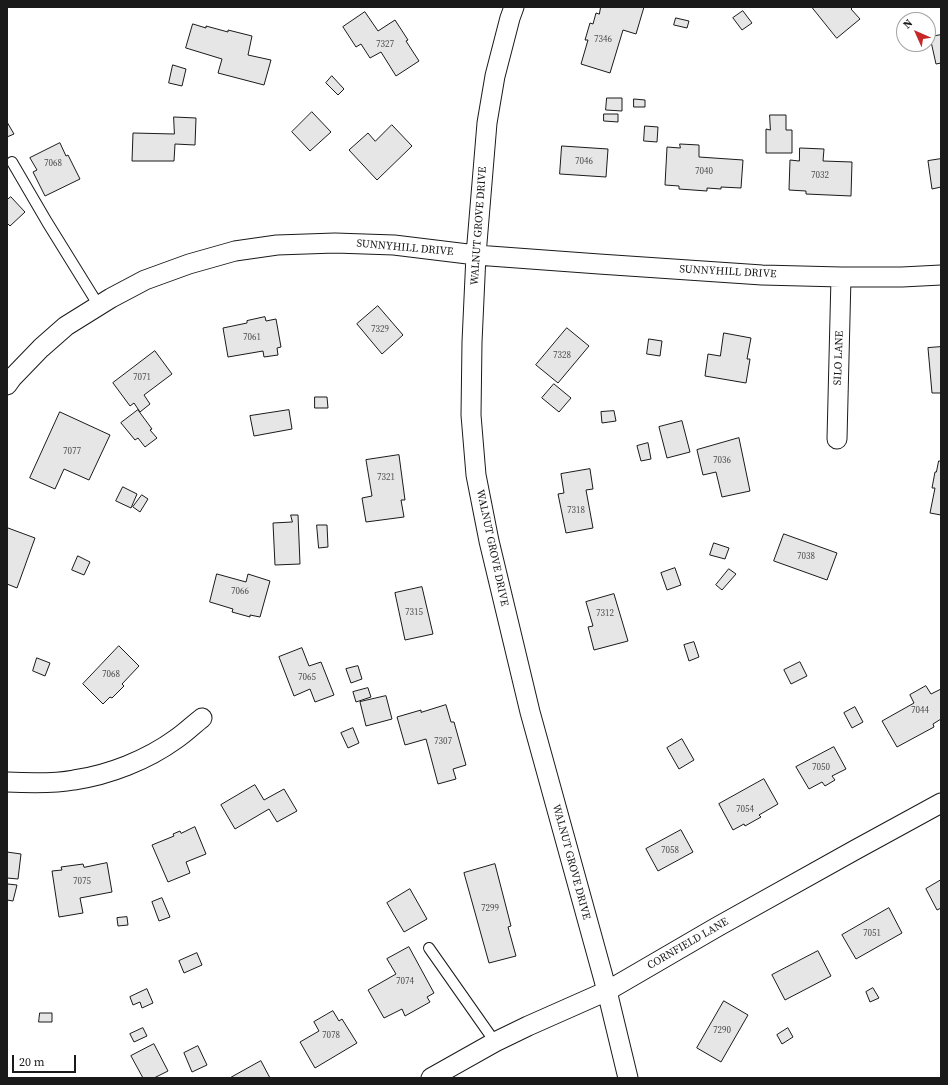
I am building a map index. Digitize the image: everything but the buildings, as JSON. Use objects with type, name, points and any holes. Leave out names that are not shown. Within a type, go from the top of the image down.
[{"type":"street","name":"WALNUT GROVE DRIVE","points":[[514,7],[495,76],[487,123],[476,255],[472,342],[471,415],[476,476],[489,541],[530,712],[607,991],[628,1078]]},
{"type":"street","name":"SUNNYHILL DRIVE","points":[[7,385],[41,348],[66,326],[111,298],[145,280],[189,264],[235,251],[277,245],[335,243],[394,245],[476,255],[762,274],[902,278],[941,275]]},
{"type":"street","name":"SILO LANE","points":[[836,439],[841,277]]},
{"type":"street","points":[[7,782],[30,783],[74,780],[114,771],[146,757],[175,740],[202,718]]},
{"type":"street","name":"CORNFIELD LANE","points":[[431,1078],[495,1042],[607,991],[855,850],[941,804]]},
{"type":"lane","points":[[12,162],[99,306]]},
{"type":"lane","points":[[429,948],[495,1042]]}]
